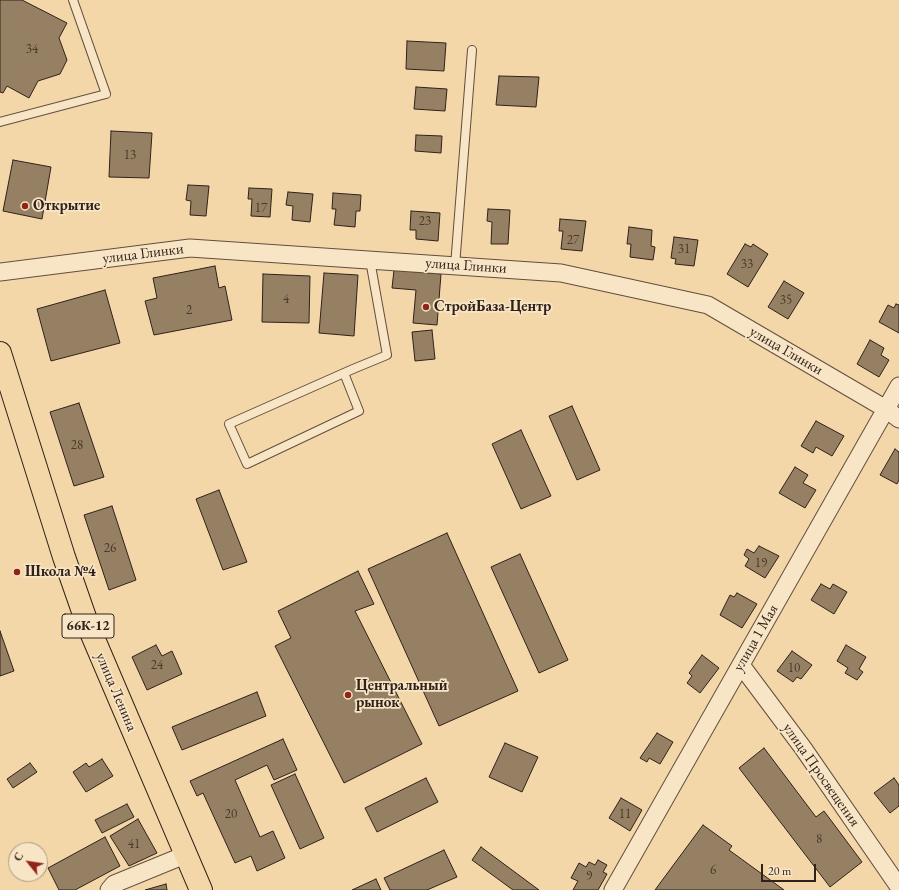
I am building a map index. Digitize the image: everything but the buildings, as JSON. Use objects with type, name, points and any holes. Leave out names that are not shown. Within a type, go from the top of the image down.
[{"type":"main road","name":"улица Ленина","points":[[0,353],[64,557],[87,623],[201,890]]},
{"type":"street","name":"улица Глинки","points":[[0,272],[190,248],[561,272],[708,305],[892,414]]},
{"type":"street","name":"улица 1 Мая","points":[[613,890],[741,666],[892,414],[899,386]]},
{"type":"street","name":"улица Просвещения","points":[[741,666],[803,748],[899,887]]},
{"type":"street","points":[[110,890],[114,884],[185,855]]},
{"type":"lane","points":[[0,122],[106,94],[73,0]]},
{"type":"lane","points":[[455,266],[472,50]]},
{"type":"lane","points":[[344,373],[359,411],[247,464],[229,424],[344,373],[387,355],[370,260]]},
{"type":"place","name":"Открытие","points":[[25,206]]},
{"type":"place","name":"СтройБаза-Центр","points":[[426,307]]},
{"type":"place","name":"Школа №4","points":[[17,572]]},
{"type":"place","name":"Центральный рынок","points":[[348,695]]}]
